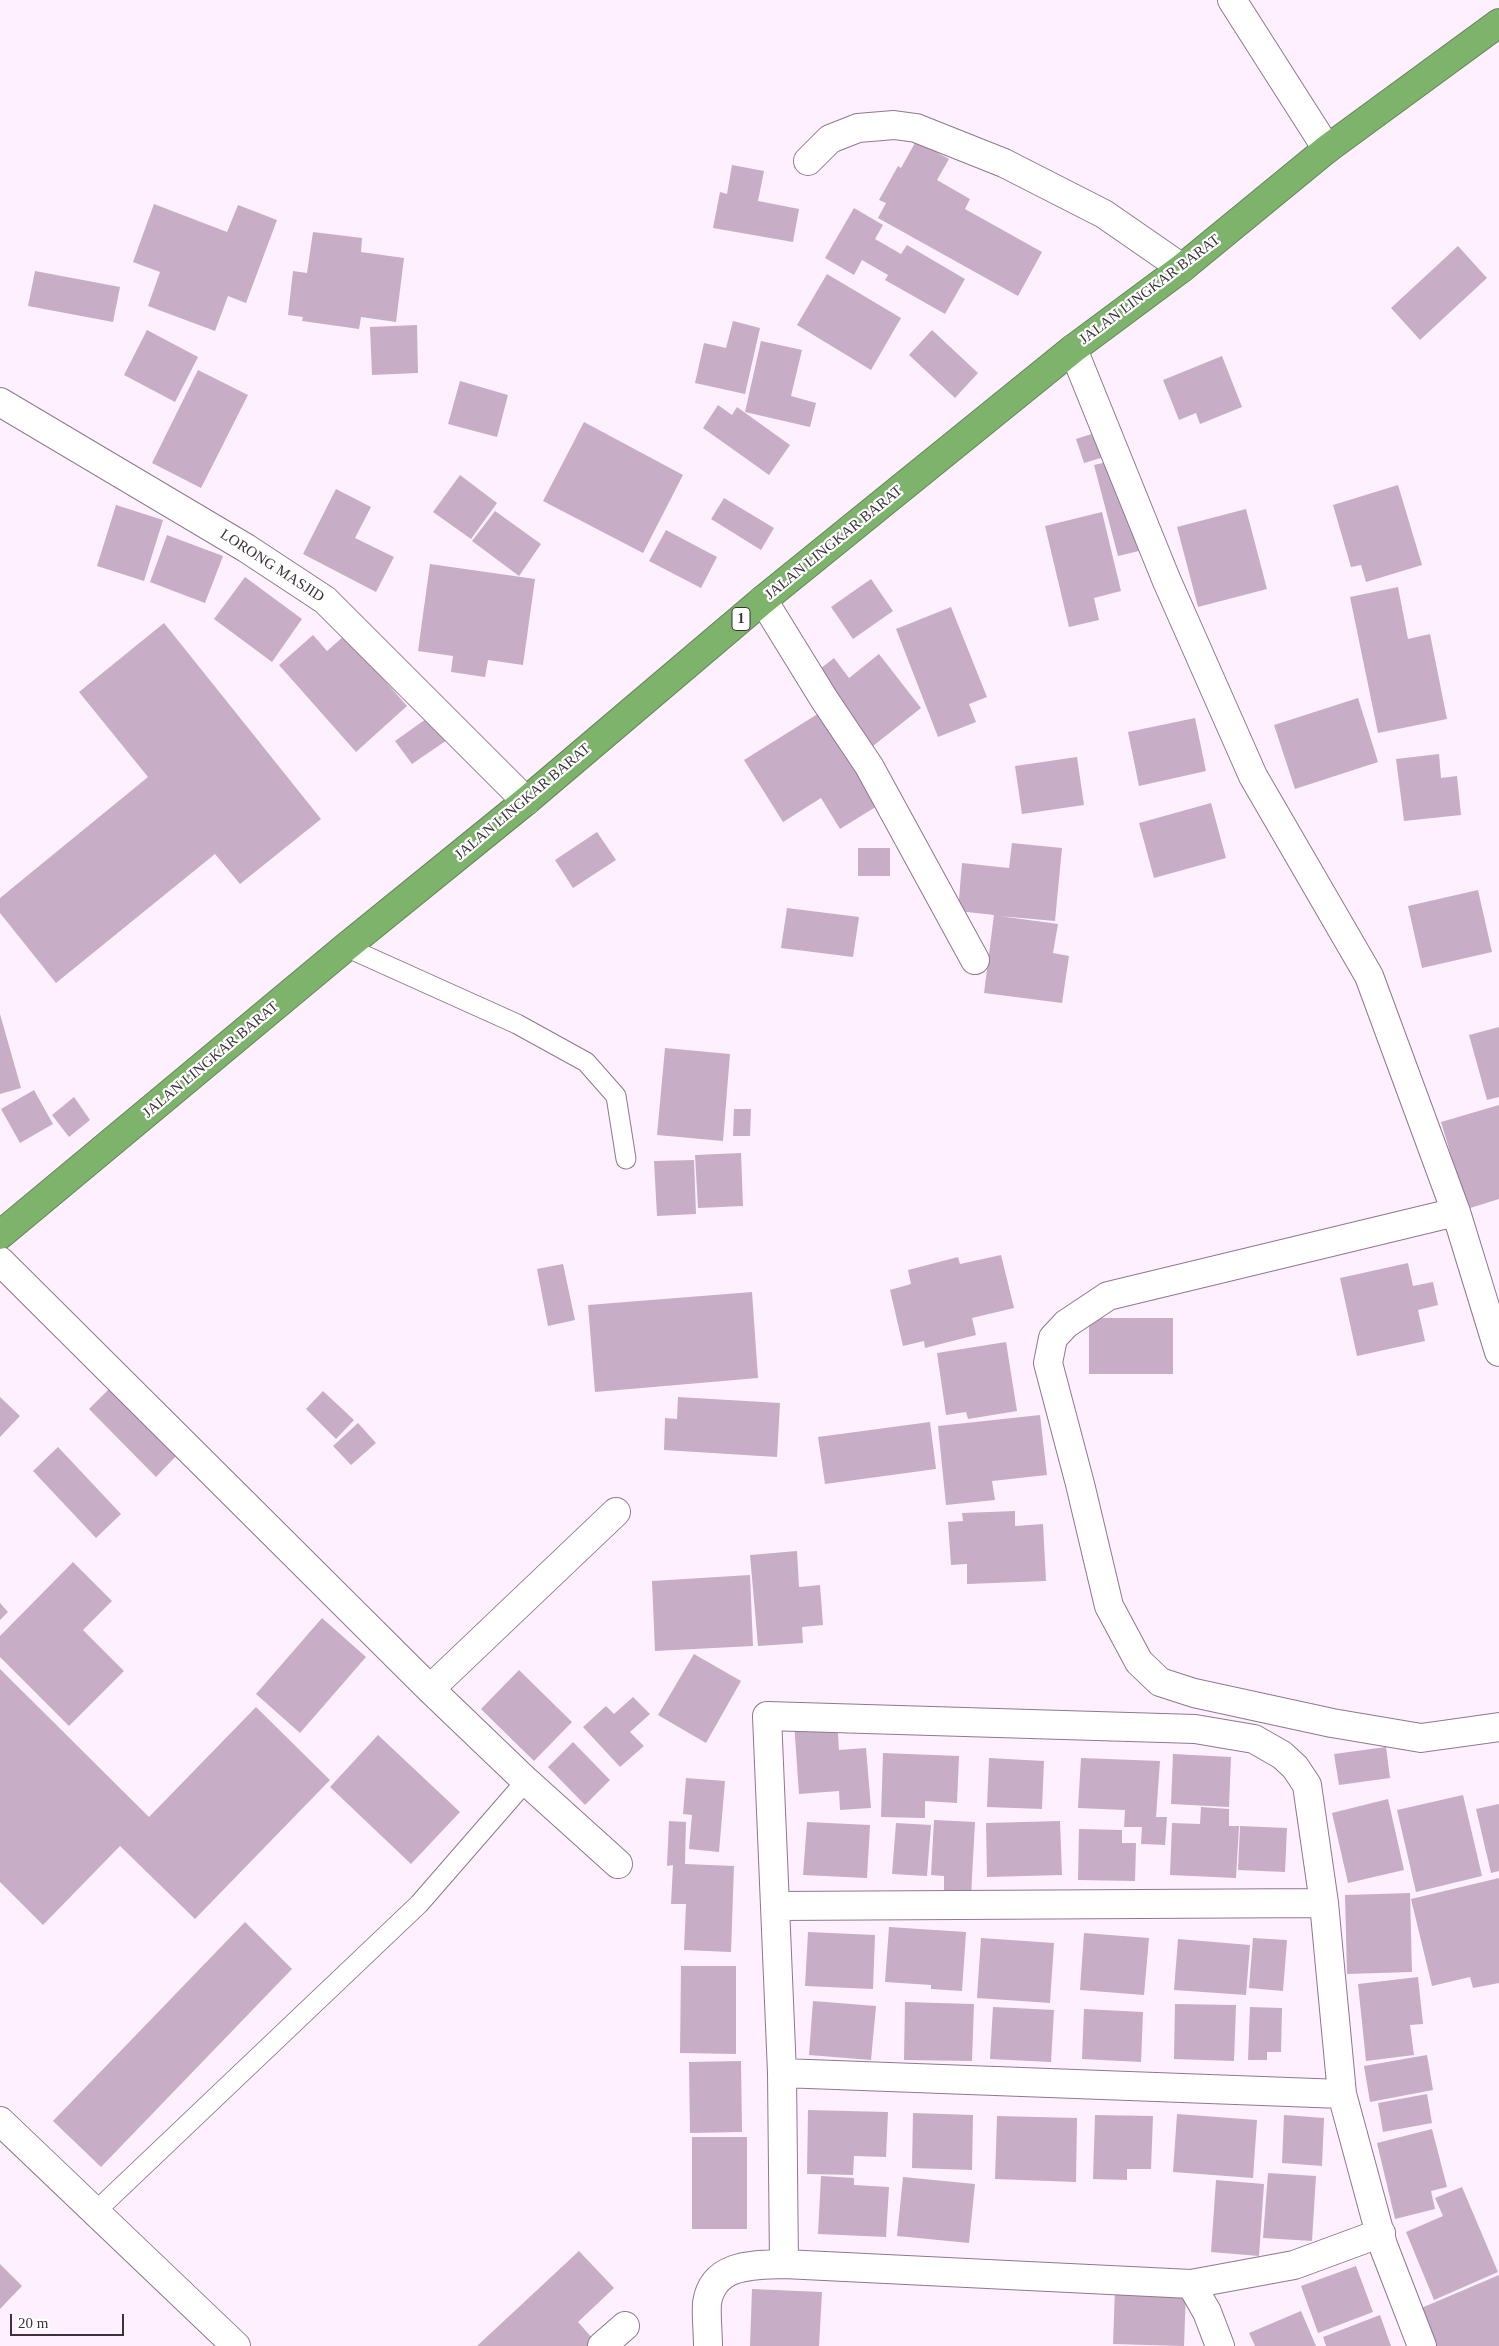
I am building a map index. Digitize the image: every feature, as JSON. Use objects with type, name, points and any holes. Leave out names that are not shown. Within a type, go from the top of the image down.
[{"type":"highway","name":"JALAN LINGKAR BARAT","points":[[0,1235],[346,947],[526,801],[763,600],[1073,349],[1182,268],[1327,149],[1499,23]]},
{"type":"street","points":[[1232,0],[1327,149]]},
{"type":"street","points":[[808,160],[830,139],[858,128],[894,125],[916,128],[1004,163],[1104,214],[1182,268]]},
{"type":"street","points":[[1073,349],[1166,579],[1253,776],[1369,976],[1456,1212],[1499,1352]]},
{"type":"street","name":"LORONG MASJID","points":[[0,402],[246,548],[325,600],[526,801]]},
{"type":"street","points":[[763,600],[824,699],[869,766],[912,842],[974,960]]},
{"type":"street","points":[[1456,1212],[1108,1296],[1066,1324],[1053,1338],[1048,1363],[1080,1484],[1109,1606],[1139,1662],[1160,1682],[1194,1693],[1323,1721],[1421,1738],[1499,1727]]},
{"type":"street","points":[[0,1261],[430,1689],[526,1781],[618,1864]]},
{"type":"street","points":[[430,1689],[616,1512]]},
{"type":"street","points":[[784,2264],[782,2073],[767,1716],[1195,1730],[1254,1739],[1282,1755],[1295,1767],[1307,1785],[1324,1903],[1342,2094],[1380,2233],[1422,2346]]},
{"type":"street","points":[[776,1906],[1324,1903]]},
{"type":"street","points":[[782,2073],[1342,2094]]},
{"type":"street","points":[[0,2120],[236,2346]]},
{"type":"street","points":[[708,2346],[707,2303],[712,2287],[725,2273],[744,2265],[784,2264],[1190,2284],[1294,2265],[1380,2233]]},
{"type":"street","points":[[1190,2284],[1207,2312],[1220,2346]]},
{"type":"street","points":[[602,2346],[625,2326]]},
{"type":"lane","points":[[346,947],[517,1024],[586,1062],[616,1096],[626,1159]]},
{"type":"lane","points":[[95,2212],[418,1904],[526,1781]]},
{"type":"building","points":[[916,141],[949,159],[937,180],[970,199],[965,209],[1042,252],[1018,296],[878,218],[886,203],[879,200],[898,166],[901,168]]},
{"type":"building","points":[[732,165],[764,171],[758,201],[799,209],[793,242],[713,228],[720,192],[727,194]]},
{"type":"building","points":[[154,204],[227,232],[238,205],[277,220],[246,303],[228,296],[215,331],[148,306],[160,272],[133,262]]},
{"type":"building","points":[[854,208],[883,225],[875,239],[901,254],[907,245],[965,279],[945,314],[885,280],[888,275],[862,260],[854,275],[825,258]]},
{"type":"building","points":[[313,232],[362,238],[361,252],[404,258],[396,322],[361,317],[359,329],[302,321],[303,317],[288,315],[293,271],[307,273]]},
{"type":"building","points":[[1458,246],[1487,278],[1420,340],[1391,308]]},
{"type":"building","points":[[35,271],[120,287],[113,322],[28,306]]},
{"type":"building","points":[[827,274],[901,318],[871,370],[797,325]]},
{"type":"building","points":[[733,321],[760,328],[745,394],[695,383],[704,343],[726,348]]},
{"type":"building","points":[[417,325],[418,373],[372,375],[370,327]]},
{"type":"building","points":[[147,330],[198,357],[175,402],[124,375]]},
{"type":"building","points":[[932,330],[978,373],[955,398],[909,355]]},
{"type":"building","points":[[761,341],[802,350],[791,396],[816,403],[810,427],[745,412]]},
{"type":"building","points":[[1222,356],[1242,407],[1200,424],[1196,413],[1179,420],[1163,380]]},
{"type":"building","points":[[198,370],[248,395],[201,488],[152,463]]},
{"type":"building","points":[[460,381],[508,395],[497,437],[448,424]]},
{"type":"building","points":[[718,405],[732,415],[737,407],[790,445],[769,475],[703,428]]},
{"type":"building","points":[[584,422],[683,475],[643,553],[543,501]]},
{"type":"building","points":[[1104,430],[1111,455],[1084,463],[1076,439]]},
{"type":"building","points":[[1115,460],[1139,551],[1118,556],[1094,465]]},
{"type":"building","points":[[460,475],[497,503],[471,539],[433,512]]},
{"type":"building","points":[[1398,485],[1422,565],[1366,582],[1361,565],[1351,567],[1333,505]]},
{"type":"building","points":[[336,489],[371,507],[355,538],[394,557],[376,592],[303,554]]},
{"type":"building","points":[[724,498],[774,528],[761,550],[711,519]]},
{"type":"building","points":[[116,505],[163,520],[144,581],[97,566]]},
{"type":"building","points":[[1246,509],[1267,589],[1198,607],[1177,527]]},
{"type":"building","points":[[495,511],[541,544],[519,576],[472,541]]},
{"type":"building","points":[[1102,512],[1121,591],[1094,598],[1099,620],[1069,627],[1045,526]]},
{"type":"building","points":[[666,530],[717,557],[701,588],[649,561]]},
{"type":"building","points":[[167,535],[223,556],[205,603],[150,582]]},
{"type":"building","points":[[430,564],[535,579],[523,665],[488,660],[485,677],[451,672],[453,656],[418,651]]},
{"type":"building","points":[[245,577],[302,619],[272,662],[214,619]]},
{"type":"building","points":[[871,579],[893,611],[853,639],[831,607]]},
{"type":"building","points":[[1398,587],[1408,639],[1430,634],[1447,719],[1378,733],[1350,597]]},
{"type":"building","points":[[951,607],[987,697],[969,704],[976,722],[938,737],[896,629]]},
{"type":"building","points":[[164,623],[321,819],[240,884],[215,854],[56,983],[0,913],[0,898],[148,777],[79,692]]},
{"type":"building","points":[[313,635],[327,651],[345,635],[407,706],[356,752],[279,665]]},
{"type":"building","points":[[879,654],[921,708],[868,750],[811,676],[834,658],[849,678]]},
{"type":"building","points":[[1358,698],[1378,762],[1295,789],[1274,725]]},
{"type":"building","points":[[824,710],[882,803],[840,829],[821,798],[783,822],[744,760]]},
{"type":"building","points":[[433,714],[450,738],[412,764],[395,741]]},
{"type":"building","points":[[1195,718],[1206,771],[1139,786],[1128,732]]},
{"type":"building","points":[[1439,754],[1441,778],[1457,776],[1461,815],[1404,821],[1396,759]]},
{"type":"building","points":[[1077,757],[1084,805],[1022,814],[1015,766]]},
{"type":"building","points":[[1211,803],[1226,858],[1154,878],[1139,823]]},
{"type":"building","points":[[597,832],[616,860],[573,888],[555,860]]},
{"type":"building","points":[[1012,843],[1062,848],[1055,921],[999,916],[1058,924],[1053,953],[1069,956],[1062,1003],[984,993],[994,915],[958,911],[962,863],[1009,868]]},
{"type":"building","points":[[858,848],[890,848],[890,876],[858,876]]},
{"type":"building","points":[[1478,890],[1492,952],[1422,968],[1408,906]]},
{"type":"building","points":[[787,908],[859,917],[853,957],[781,948]]},
{"type":"building","points":[[0,1014],[21,1088],[0,1094]]},
{"type":"building","points":[[1499,1027],[1499,1097],[1487,1100],[1469,1035]]},
{"type":"building","points":[[665,1048],[730,1054],[723,1141],[657,1135]]},
{"type":"building","points":[[34,1090],[53,1124],[20,1143],[1,1109]]},
{"type":"building","points":[[74,1097],[90,1120],[69,1137],[52,1115]]},
{"type":"building","points":[[1499,1105],[1499,1199],[1467,1209],[1441,1122]]},
{"type":"building","points":[[734,1109],[751,1109],[750,1136],[733,1136]]},
{"type":"building","points":[[741,1153],[743,1206],[698,1208],[695,1155]]},
{"type":"building","points":[[694,1160],[696,1214],[657,1216],[654,1161]]},
{"type":"building","points":[[1001,1255],[1014,1308],[972,1318],[976,1335],[925,1348],[924,1341],[903,1346],[890,1290],[911,1284],[908,1270],[958,1257],[960,1264]]},
{"type":"building","points":[[1408,1263],[1413,1286],[1433,1282],[1438,1305],[1418,1310],[1425,1341],[1357,1356],[1340,1278]]},
{"type":"building","points":[[563,1264],[575,1320],[548,1326],[537,1269]]},
{"type":"building","points":[[752,1292],[758,1378],[595,1392],[588,1305]]},
{"type":"building","points":[[1089,1318],[1173,1318],[1173,1374],[1089,1374]]},
{"type":"building","points":[[1006,1342],[1017,1411],[968,1419],[966,1412],[946,1415],[937,1353]]},
{"type":"building","points":[[112,1386],[179,1453],[156,1477],[89,1409]]},
{"type":"building","points":[[323,1391],[354,1420],[336,1439],[306,1409]]},
{"type":"building","points":[[0,1397],[20,1416],[0,1437]]},
{"type":"building","points":[[678,1397],[780,1403],[777,1457],[664,1450],[665,1418],[677,1419]]},
{"type":"building","points":[[1040,1415],[1047,1475],[992,1481],[995,1500],[946,1505],[938,1426]]},
{"type":"building","points":[[930,1422],[936,1469],[825,1484],[818,1437]]},
{"type":"building","points":[[358,1423],[376,1443],[351,1465],[333,1446]]},
{"type":"building","points":[[58,1447],[121,1514],[96,1538],[33,1471]]},
{"type":"building","points":[[1015,1511],[1015,1526],[1043,1524],[1046,1581],[967,1584],[967,1564],[951,1565],[948,1522],[963,1521],[962,1513]]},
{"type":"building","points":[[797,1551],[799,1587],[820,1585],[823,1625],[802,1627],[803,1643],[758,1646],[750,1555]]},
{"type":"building","points":[[73,1562],[112,1601],[83,1630],[124,1671],[69,1726],[0,1657],[0,1636]]},
{"type":"building","points":[[750,1575],[753,1646],[655,1651],[652,1581]]},
{"type":"building","points":[[0,1603],[8,1612],[0,1620]]},
{"type":"building","points":[[322,1618],[366,1657],[300,1733],[256,1694]]},
{"type":"building","points":[[694,1654],[741,1681],[706,1743],[658,1715]]},
{"type":"building","points":[[0,1669],[149,1817],[256,1707],[330,1780],[195,1919],[120,1846],[43,1925],[0,1882]]},
{"type":"building","points":[[519,1670],[572,1722],[534,1761],[481,1709]]},
{"type":"building","points":[[633,1697],[650,1714],[630,1732],[644,1746],[620,1767],[583,1727],[606,1706],[614,1714]]},
{"type":"building","points":[[837,1719],[839,1750],[866,1748],[871,1808],[840,1810],[839,1791],[799,1794],[794,1722]]},
{"type":"building","points":[[378,1735],[460,1812],[411,1864],[330,1787]]},
{"type":"building","points":[[573,1742],[610,1780],[585,1805],[548,1767]]},
{"type":"building","points":[[1386,1747],[1390,1778],[1339,1785],[1334,1754]]},
{"type":"building","points":[[883,1753],[959,1756],[957,1803],[925,1801],[925,1818],[881,1817]]},
{"type":"building","points":[[1173,1754],[1231,1757],[1229,1807],[1171,1804]]},
{"type":"building","points":[[989,1758],[1044,1761],[1042,1809],[987,1807]]},
{"type":"building","points":[[1081,1758],[1160,1761],[1156,1817],[1167,1817],[1165,1845],[1141,1844],[1142,1827],[1124,1827],[1125,1810],[1078,1808]]},
{"type":"building","points":[[686,1778],[725,1781],[719,1852],[689,1849],[692,1815],[683,1814]]},
{"type":"building","points":[[1463,1795],[1482,1876],[1416,1892],[1397,1810]]},
{"type":"building","points":[[1388,1799],[1404,1870],[1348,1883],[1332,1813]]},
{"type":"building","points":[[1499,1804],[1499,1871],[1491,1873],[1476,1809]]},
{"type":"building","points":[[1201,1807],[1229,1809],[1229,1826],[1239,1826],[1236,1878],[1170,1875],[1172,1823],[1200,1824]]},
{"type":"building","points":[[934,1820],[975,1822],[971,1896],[944,1895],[944,1876],[931,1875]]},
{"type":"building","points":[[669,1821],[686,1822],[685,1864],[734,1866],[731,1952],[684,1950],[686,1904],[671,1904],[673,1865],[667,1866]]},
{"type":"building","points":[[1060,1821],[1062,1875],[987,1877],[986,1823]]},
{"type":"building","points":[[807,1822],[870,1825],[867,1878],[803,1875]]},
{"type":"building","points":[[896,1823],[931,1825],[927,1876],[892,1874]]},
{"type":"building","points":[[1240,1826],[1287,1828],[1285,1872],[1238,1870]]},
{"type":"building","points":[[1079,1829],[1122,1830],[1122,1843],[1136,1843],[1135,1881],[1078,1880]]},
{"type":"building","points":[[1499,1878],[1499,1983],[1473,1988],[1470,1977],[1432,1986],[1411,1899]]},
{"type":"building","points":[[1410,1893],[1412,1972],[1347,1974],[1345,1895]]},
{"type":"building","points":[[245,1922],[292,1969],[101,2167],[53,2121]]},
{"type":"building","points":[[889,1927],[966,1932],[962,1991],[931,1989],[931,1985],[885,1982]]},
{"type":"building","points":[[808,1932],[875,1935],[873,1989],[805,1986]]},
{"type":"building","points":[[1084,1933],[1149,1938],[1144,1995],[1080,1990]]},
{"type":"building","points":[[981,1938],[1054,1943],[1050,2003],[977,1998]]},
{"type":"building","points":[[1253,1938],[1287,1940],[1283,1991],[1249,1988]]},
{"type":"building","points":[[1178,1939],[1250,1945],[1246,1995],[1174,1990]]},
{"type":"building","points":[[681,1966],[736,1966],[736,2054],[680,2053]]},
{"type":"building","points":[[1418,1977],[1423,2024],[1410,2025],[1414,2055],[1366,2061],[1358,1984]]},
{"type":"building","points":[[813,2001],[876,2006],[871,2060],[809,2055]]},
{"type":"building","points":[[905,2002],[974,2004],[972,2061],[904,2060]]},
{"type":"building","points":[[1175,2004],[1236,2005],[1234,2061],[1174,2059]]},
{"type":"building","points":[[993,2007],[1054,2010],[1051,2062],[990,2059]]},
{"type":"building","points":[[1250,2007],[1282,2008],[1281,2052],[1267,2052],[1267,2060],[1248,2060]]},
{"type":"building","points":[[1084,2009],[1143,2012],[1141,2062],[1082,2059]]},
{"type":"building","points":[[1427,2055],[1433,2090],[1370,2102],[1364,2066]]},
{"type":"building","points":[[741,2061],[742,2132],[690,2133],[689,2062]]},
{"type":"building","points":[[1427,2094],[1432,2123],[1383,2132],[1378,2103]]},
{"type":"building","points":[[808,2110],[888,2112],[886,2157],[854,2156],[853,2175],[807,2174]]},
{"type":"building","points":[[913,2113],[973,2115],[972,2170],[912,2168]]},
{"type":"building","points":[[1177,2114],[1257,2120],[1253,2178],[1173,2172]]},
{"type":"building","points":[[1095,2115],[1153,2116],[1151,2169],[1127,2169],[1127,2180],[1093,2179]]},
{"type":"building","points":[[1284,2115],[1324,2118],[1322,2166],[1282,2163]]},
{"type":"building","points":[[997,2116],[1077,2118],[1076,2182],[995,2179]]},
{"type":"building","points":[[1432,2129],[1447,2187],[1431,2191],[1435,2209],[1395,2219],[1377,2143]]},
{"type":"building","points":[[692,2137],[747,2137],[747,2229],[692,2229]]},
{"type":"building","points":[[1268,2173],[1316,2176],[1312,2241],[1263,2238]]},
{"type":"building","points":[[821,2176],[854,2178],[854,2185],[889,2187],[886,2237],[818,2234]]},
{"type":"building","points":[[903,2177],[975,2184],[969,2243],[897,2236]]},
{"type":"building","points":[[1216,2180],[1264,2184],[1259,2256],[1211,2252]]},
{"type":"building","points":[[1462,2187],[1498,2272],[1434,2300],[1406,2232],[1443,2216],[1435,2198]]},
{"type":"building","points":[[579,2251],[614,2288],[578,2322],[594,2340],[587,2346],[477,2346]]},
{"type":"building","points":[[0,2264],[22,2286],[0,2309]]},
{"type":"building","points":[[1356,2266],[1373,2312],[1318,2333],[1301,2286]]},
{"type":"building","points":[[1499,2275],[1499,2346],[1434,2346],[1419,2309]]},
{"type":"building","points":[[752,2289],[822,2292],[819,2346],[750,2346]]},
{"type":"building","points":[[1115,2289],[1186,2292],[1184,2346],[1113,2344]]},
{"type":"building","points":[[1301,2311],[1316,2346],[1255,2346],[1249,2333]]},
{"type":"building","points":[[1380,2315],[1391,2346],[1326,2346],[1323,2337]]}]
